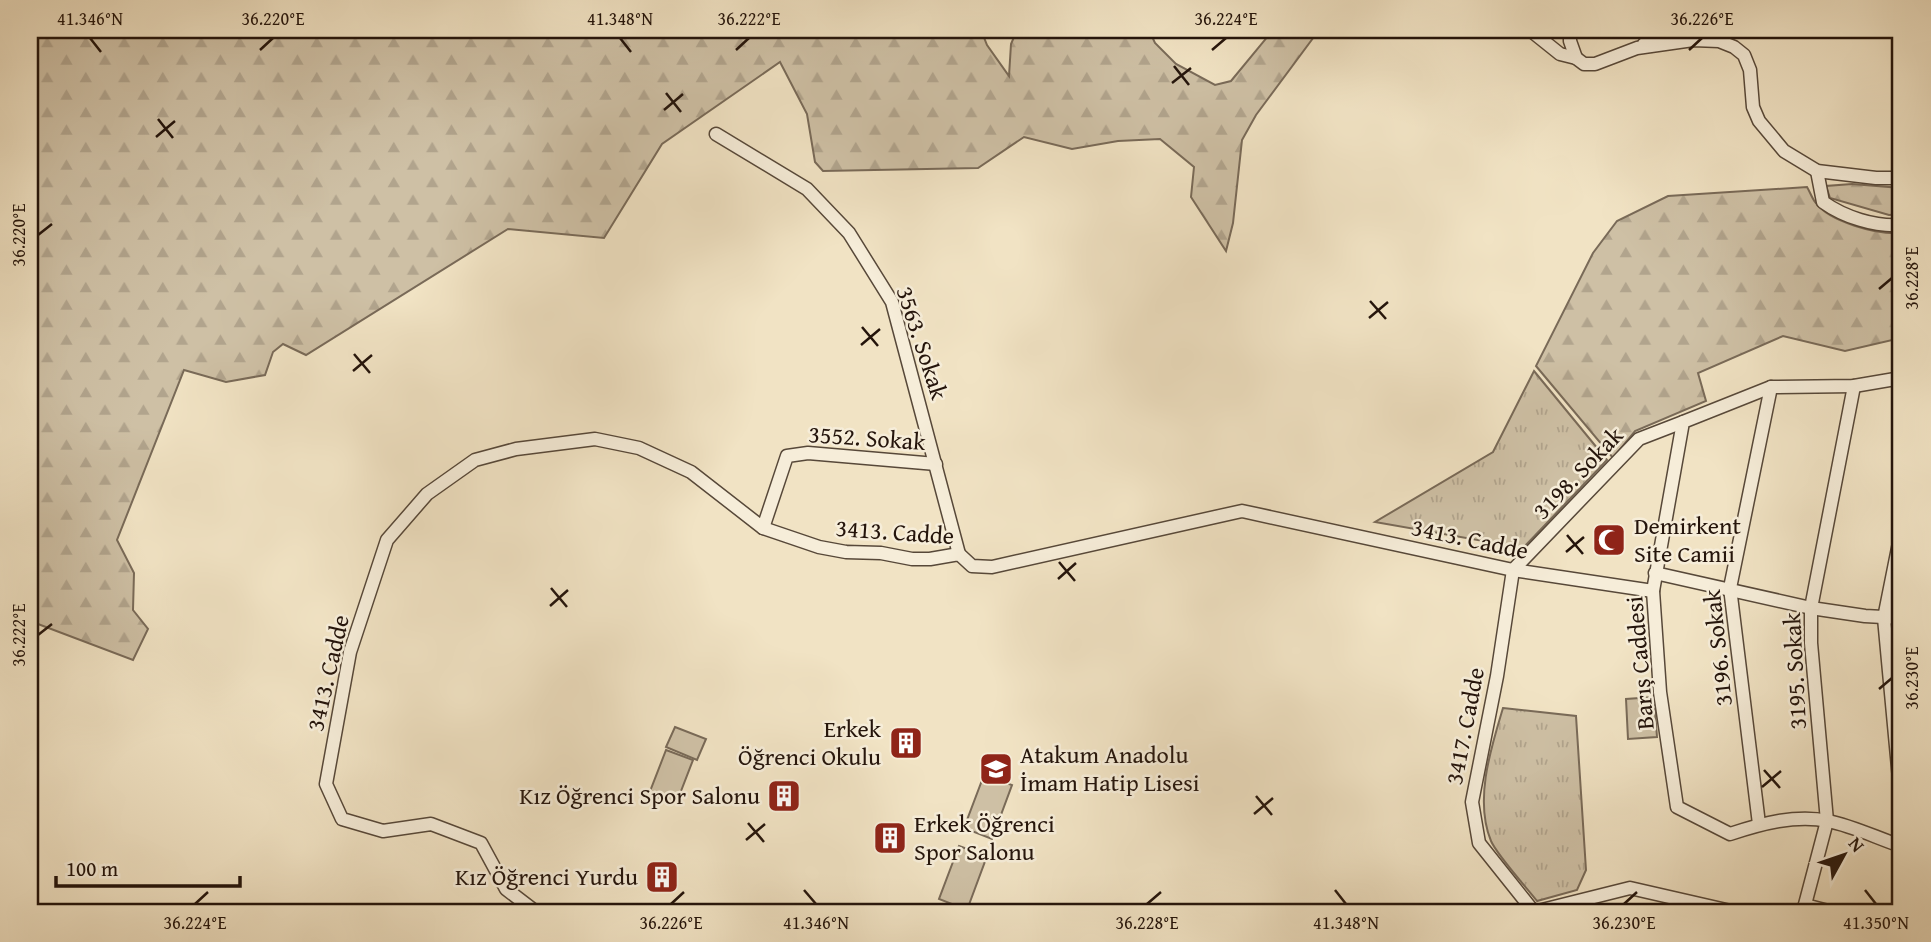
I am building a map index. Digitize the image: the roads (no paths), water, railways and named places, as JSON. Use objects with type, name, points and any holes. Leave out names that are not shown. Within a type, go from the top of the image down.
[{"type":"street","points":[[1530,30],[1560,54],[1576,58],[1584,64],[1595,64],[1637,48],[1666,30]]},
{"type":"street","points":[[1570,30],[1570,41],[1576,58]]},
{"type":"street","points":[[1637,48],[1693,40],[1719,41],[1734,47],[1744,55],[1750,70],[1753,107],[1759,121],[1784,151],[1817,171],[1901,178]]},
{"type":"street","name":"3563. Sokak","points":[[716,134],[807,189],[849,233],[892,302],[959,554]]},
{"type":"street","points":[[1817,171],[1823,202],[1839,213],[1889,226],[1901,225]]},
{"type":"street","points":[[1684,422],[1771,387],[1854,386],[1901,377]]},
{"type":"street","name":"3195. Sokak","points":[[1804,909],[1827,821],[1811,643],[1811,608],[1854,386]]},
{"type":"street","name":"3196. Sokak","points":[[1759,824],[1730,588],[1771,387]]},
{"type":"street","name":"3198. Sokak","points":[[1513,570],[1639,439],[1684,422]]},
{"type":"street","name":"Barış Caddesi","points":[[1684,422],[1653,591],[1660,692],[1677,807],[1730,834],[1759,824],[1796,819],[1827,821],[1901,846]]},
{"type":"street","name":"3413. Cadde","points":[[536,912],[506,889],[481,844],[431,824],[383,831],[342,819],[326,784],[350,652],[387,540],[427,494],[475,460],[516,449],[595,439],[639,448],[691,472],[763,528],[819,547],[846,552],[881,553],[921,559],[959,554],[972,566],[992,567],[1242,511],[1513,570],[1653,591]]},
{"type":"street","name":"3552. Sokak","points":[[763,528],[787,456],[807,453],[936,464]]},
{"type":"street","points":[[1901,533],[1884,618],[1901,800]]},
{"type":"street","name":"3417. Cadde","points":[[1513,570],[1497,676],[1472,802],[1479,843],[1534,912]]},
{"type":"street","points":[[1655,573],[1811,608],[1901,618]]},
{"type":"street","points":[[1534,912],[1630,888],[1735,912]]},
{"type":"street","points":[[1804,909],[1832,912]]},
{"type":"place","name":"Demirkent Site Camii","points":[[1609,540]]},
{"type":"place","name":"Erkek Öğrenci Okulu","points":[[906,743]]},
{"type":"place","name":"Atakum Anadolu İmam Hatip Lisesi","points":[[996,769]]},
{"type":"place","name":"Kız Öğrenci Spor Salonu","points":[[784,796]]},
{"type":"place","name":"Erkek Öğrenci Spor Salonu","points":[[890,838]]},
{"type":"place","name":"Kız Öğrenci Yurdu","points":[[662,877]]}]
